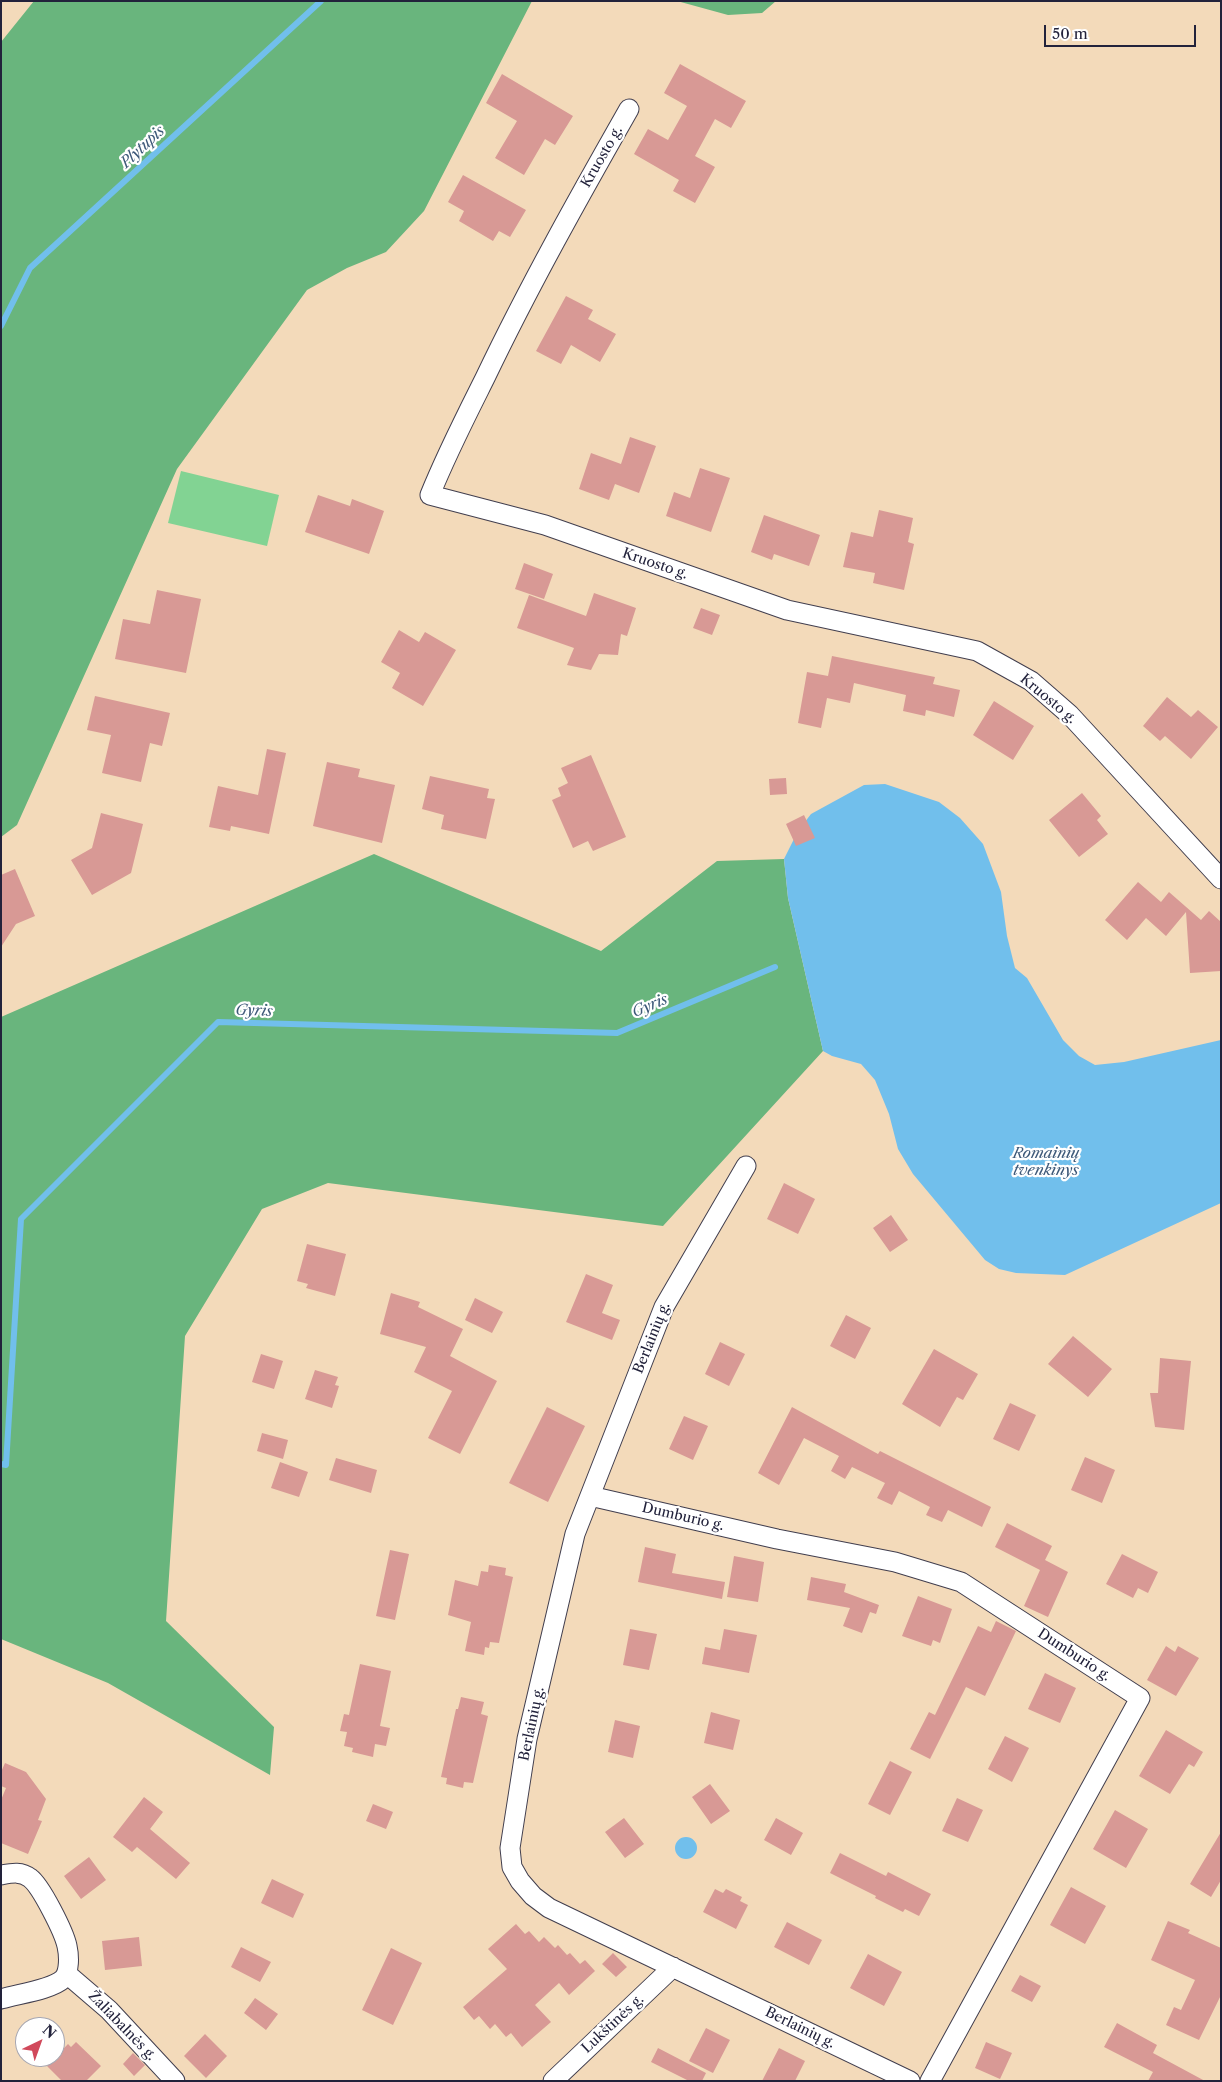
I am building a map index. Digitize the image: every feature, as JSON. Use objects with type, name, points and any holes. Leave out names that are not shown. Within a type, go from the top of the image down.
[{"type":"street","name":"Kruosto g.","points":[[629,109],[506,333],[442,464],[430,495],[545,526],[787,610],[977,651],[1030,681],[1070,715],[1221,879]]},
{"type":"street","name":"Berlainių g.","points":[[746,1166],[664,1307],[574,1534],[527,1740],[510,1848],[512,1867],[520,1881],[533,1896],[549,1908],[910,2081]]},
{"type":"street","name":"Dumburio g.","points":[[590,1496],[777,1539],[895,1562],[961,1582],[1140,1698],[930,2081]]},
{"type":"street","points":[[1,1875],[18,1872],[30,1878],[42,1892],[67,1945],[67,1974],[62,1980],[53,1985],[1,1999]]},
{"type":"street","name":"Lukštinės g.","points":[[553,2081],[673,1967]]},
{"type":"street","name":"Žaliabalnės g.","points":[[67,1974],[109,2010],[175,2081]]},
{"type":"green space","points":[[34,1],[532,1],[424,211],[386,252],[347,268],[307,290],[177,469],[17,825],[1,837],[1,42]]},
{"type":"green space","points":[[677,1],[776,1],[762,13],[728,15]]},
{"type":"green space","points":[[181,471],[279,495],[267,546],[168,523]]},
{"type":"green space","points":[[374,854],[601,951],[717,861],[784,859],[788,898],[823,1051],[663,1226],[328,1183],[262,1209],[185,1336],[166,1621],[274,1727],[270,1775],[108,1683],[1,1639],[1,1017]]},
{"type":"water","name":"Romainių tvenkinys","points":[[885,784],[939,802],[960,818],[983,844],[1001,892],[1007,936],[1015,968],[1027,978],[1063,1040],[1079,1056],[1095,1065],[1124,1062],[1221,1040],[1221,1203],[1065,1275],[1016,1273],[999,1269],[985,1260],[913,1174],[898,1149],[889,1114],[875,1080],[861,1064],[832,1056],[823,1051],[788,898],[784,859],[798,831],[811,814],[864,785]]},
{"type":"water","points":[[682,1837],[690,1837],[697,1844],[697,1852],[690,1859],[682,1859],[675,1852],[675,1844]]},
{"type":"building","points":[[680,64],[746,101],[731,128],[715,119],[695,156],[715,167],[695,203],[673,191],[679,180],[634,154],[648,129],[668,140],[687,106],[664,93]]},
{"type":"building","points":[[502,74],[573,116],[555,145],[545,139],[524,175],[495,158],[517,121],[486,103]]},
{"type":"building","points":[[463,175],[526,210],[510,237],[499,231],[493,241],[459,221],[464,211],[448,202]]},
{"type":"building","points":[[566,296],[593,310],[588,319],[616,334],[600,362],[571,345],[561,364],[536,351]]},
{"type":"building","points":[[630,437],[656,446],[639,493],[615,484],[609,500],[579,489],[591,453],[621,464]]},
{"type":"building","points":[[700,468],[730,478],[711,532],[666,516],[674,492],[690,498]]},
{"type":"building","points":[[318,495],[350,506],[352,499],[384,511],[369,554],[305,532]]},
{"type":"building","points":[[879,510],[913,518],[908,542],[914,544],[904,590],[873,583],[875,573],[843,567],[851,532],[873,537]]},
{"type":"building","points":[[764,515],[820,535],[809,566],[774,554],[772,560],[751,552]]},
{"type":"building","points":[[524,563],[553,574],[544,599],[515,589]]},
{"type":"building","points":[[157,590],[201,599],[186,673],[115,659],[123,619],[150,624]]},
{"type":"building","points":[[594,593],[636,608],[627,636],[621,634],[618,655],[599,654],[591,670],[567,665],[574,648],[517,628],[529,595],[586,616]]},
{"type":"building","points":[[701,608],[720,615],[712,635],[693,628]]},
{"type":"building","points":[[399,630],[419,642],[425,632],[456,650],[423,706],[392,688],[400,673],[381,662]]},
{"type":"building","points":[[832,656],[935,677],[933,684],[960,690],[954,717],[926,710],[925,716],[903,711],[906,695],[854,683],[850,703],[827,698],[821,728],[798,723],[807,672],[828,676]]},
{"type":"building","points":[[95,696],[170,713],[162,746],[150,743],[141,782],[102,773],[111,735],[87,730]]},
{"type":"building","points":[[1167,697],[1191,717],[1198,710],[1218,727],[1191,759],[1165,736],[1160,741],[1143,726]]},
{"type":"building","points":[[994,701],[1034,726],[1013,760],[973,735]]},
{"type":"building","points":[[267,749],[286,753],[269,834],[231,826],[230,831],[209,827],[218,786],[258,795]]},
{"type":"building","points":[[591,755],[626,837],[593,851],[588,841],[573,848],[552,800],[561,796],[558,788],[568,783],[561,768]]},
{"type":"building","points":[[327,762],[360,769],[358,777],[395,785],[382,843],[313,826]]},
{"type":"building","points":[[430,776],[489,789],[487,798],[495,799],[486,839],[441,829],[444,815],[422,809]]},
{"type":"building","points":[[786,778],[787,794],[770,795],[769,779]]},
{"type":"building","points":[[1082,793],[1101,816],[1097,820],[1108,834],[1079,857],[1049,820]]},
{"type":"building","points":[[101,813],[143,824],[131,873],[92,895],[71,860],[92,848]]},
{"type":"building","points":[[804,815],[815,838],[796,846],[786,824]]},
{"type":"building","points":[[15,869],[35,916],[16,924],[1,947],[1,875]]},
{"type":"building","points":[[1138,882],[1161,902],[1169,892],[1201,920],[1209,911],[1221,922],[1221,971],[1190,973],[1186,912],[1166,936],[1146,918],[1127,940],[1105,920]]},
{"type":"building","points":[[784,1183],[815,1199],[798,1234],[767,1219]]},
{"type":"building","points":[[891,1215],[908,1240],[890,1252],[873,1228]]},
{"type":"building","points":[[307,1244],[346,1254],[335,1296],[306,1288],[308,1284],[297,1281]]},
{"type":"building","points":[[586,1274],[613,1285],[602,1313],[620,1320],[612,1340],[566,1322]]},
{"type":"building","points":[[391,1293],[420,1302],[418,1307],[463,1329],[450,1356],[497,1381],[460,1454],[428,1438],[452,1391],[414,1372],[426,1347],[380,1334]]},
{"type":"building","points":[[475,1298],[503,1312],[492,1333],[465,1320]]},
{"type":"building","points":[[846,1315],[871,1328],[855,1359],[830,1346]]},
{"type":"building","points":[[1073,1336],[1112,1369],[1088,1397],[1048,1364]]},
{"type":"building","points":[[720,1342],[745,1354],[729,1386],[705,1374]]},
{"type":"building","points":[[934,1349],[978,1374],[963,1400],[957,1397],[940,1427],[902,1404]]},
{"type":"building","points":[[261,1354],[283,1361],[274,1389],[252,1382]]},
{"type":"building","points":[[1160,1358],[1191,1361],[1184,1430],[1155,1427],[1150,1393],[1158,1393]]},
{"type":"building","points":[[315,1370],[338,1377],[335,1385],[339,1386],[332,1408],[305,1399]]},
{"type":"building","points":[[1010,1403],[1036,1415],[1019,1451],[993,1439]]},
{"type":"building","points":[[547,1407],[585,1426],[548,1502],[509,1483]]},
{"type":"building","points":[[792,1407],[878,1454],[880,1451],[991,1507],[982,1527],[948,1510],[942,1522],[926,1515],[930,1507],[899,1491],[892,1505],[877,1498],[885,1483],[852,1467],[845,1479],[831,1471],[839,1456],[804,1438],[779,1485],[758,1473]]},
{"type":"building","points":[[684,1416],[708,1426],[693,1460],[669,1449]]},
{"type":"building","points":[[262,1433],[288,1440],[283,1459],[257,1451]]},
{"type":"building","points":[[1085,1457],[1115,1470],[1102,1503],[1071,1490]]},
{"type":"building","points":[[336,1458],[377,1470],[371,1493],[329,1480]]},
{"type":"building","points":[[280,1462],[308,1472],[299,1497],[271,1488]]},
{"type":"building","points":[[1007,1523],[1052,1546],[1045,1560],[1068,1572],[1048,1617],[1024,1606],[1040,1570],[995,1547]]},
{"type":"building","points":[[645,1547],[676,1554],[672,1573],[725,1582],[722,1599],[638,1582]]},
{"type":"building","points":[[390,1550],[409,1554],[395,1620],[376,1616]]},
{"type":"building","points":[[1122,1554],[1158,1572],[1148,1593],[1138,1588],[1133,1598],[1106,1584]]},
{"type":"building","points":[[734,1556],[764,1562],[758,1602],[727,1597]]},
{"type":"building","points":[[489,1565],[506,1568],[505,1575],[513,1577],[499,1643],[490,1642],[489,1648],[485,1647],[484,1655],[465,1651],[471,1622],[448,1615],[455,1580],[478,1586],[481,1571],[488,1572]]},
{"type":"building","points":[[811,1577],[846,1584],[844,1592],[879,1605],[876,1614],[870,1612],[862,1633],[843,1626],[850,1608],[807,1600]]},
{"type":"building","points":[[918,1596],[952,1609],[940,1643],[933,1640],[931,1646],[902,1636]]},
{"type":"building","points":[[996,1621],[1016,1631],[985,1696],[966,1687],[930,1759],[910,1749],[929,1712],[935,1715],[978,1626],[991,1632]]},
{"type":"building","points":[[630,1629],[657,1634],[649,1670],[623,1665]]},
{"type":"building","points":[[724,1629],[757,1635],[749,1673],[702,1664],[705,1647],[720,1650]]},
{"type":"building","points":[[1166,1646],[1175,1652],[1178,1646],[1199,1658],[1176,1696],[1147,1680]]},
{"type":"building","points":[[360,1664],[391,1671],[380,1726],[390,1728],[386,1746],[375,1744],[373,1757],[352,1752],[353,1748],[344,1746],[347,1732],[340,1731],[344,1714],[349,1715]]},
{"type":"building","points":[[1045,1673],[1076,1688],[1060,1723],[1028,1709]]},
{"type":"building","points":[[461,1697],[484,1702],[481,1714],[488,1716],[473,1783],[464,1782],[463,1788],[446,1784],[447,1778],[441,1777],[456,1709],[458,1709]]},
{"type":"building","points":[[711,1712],[740,1720],[733,1750],[704,1743]]},
{"type":"building","points":[[615,1720],[640,1726],[633,1758],[608,1752]]},
{"type":"building","points":[[1166,1730],[1203,1752],[1194,1767],[1189,1764],[1170,1794],[1139,1776]]},
{"type":"building","points":[[1005,1736],[1029,1748],[1012,1782],[988,1769]]},
{"type":"building","points":[[890,1761],[912,1772],[890,1815],[868,1804]]},
{"type":"building","points":[[5,1763],[26,1772],[46,1799],[38,1820],[42,1821],[28,1854],[1,1843],[1,1800],[6,1788],[1,1786],[1,1772]]},
{"type":"building","points":[[710,1784],[730,1811],[711,1824],[692,1797]]},
{"type":"building","points":[[144,1797],[163,1812],[150,1829],[190,1863],[176,1879],[137,1847],[132,1852],[113,1837]]},
{"type":"building","points":[[957,1798],[983,1810],[968,1842],[942,1831]]},
{"type":"building","points":[[373,1804],[393,1812],[386,1829],[366,1821]]},
{"type":"building","points":[[1115,1810],[1148,1829],[1126,1868],[1093,1849]]},
{"type":"building","points":[[624,1818],[644,1844],[625,1858],[605,1832]]},
{"type":"building","points":[[776,1818],[803,1833],[791,1855],[764,1840]]},
{"type":"building","points":[[1221,1832],[1221,1880],[1211,1897],[1190,1884]]},
{"type":"building","points":[[840,1853],[886,1876],[888,1872],[931,1894],[919,1916],[905,1909],[903,1912],[830,1873]]},
{"type":"building","points":[[89,1857],[106,1880],[81,1899],[64,1876]]},
{"type":"building","points":[[272,1879],[304,1894],[293,1918],[261,1903]]},
{"type":"building","points":[[1071,1887],[1106,1906],[1085,1944],[1050,1925]]},
{"type":"building","points":[[715,1889],[723,1893],[726,1889],[742,1897],[740,1901],[748,1905],[736,1929],[703,1912]]},
{"type":"building","points":[[1168,1921],[1190,1930],[1188,1933],[1221,1948],[1221,1995],[1199,2040],[1166,2025],[1174,2007],[1181,2010],[1195,1980],[1151,1960]]},
{"type":"building","points":[[787,1922],[822,1940],[809,1965],[774,1947]]},
{"type":"building","points":[[516,1924],[525,1934],[529,1931],[539,1942],[544,1937],[555,1948],[558,1945],[567,1955],[570,1953],[580,1964],[585,1960],[595,1971],[569,1995],[559,1983],[535,2005],[551,2022],[522,2047],[511,2033],[506,2037],[495,2024],[490,2029],[479,2016],[474,2020],[463,2007],[507,1969],[488,1949]]},
{"type":"building","points":[[139,1937],[142,1966],[105,1970],[102,1941]]},
{"type":"building","points":[[241,1947],[271,1962],[260,1982],[231,1967]]},
{"type":"building","points":[[391,1948],[422,1963],[393,2025],[362,2010]]},
{"type":"building","points":[[613,1953],[627,1967],[616,1977],[602,1964]]},
{"type":"building","points":[[868,1954],[902,1972],[884,2006],[850,1988]]},
{"type":"building","points":[[1020,1975],[1041,1986],[1032,2002],[1011,1991]]},
{"type":"building","points":[[255,1998],[278,2014],[266,2030],[244,2013]]},
{"type":"building","points":[[1117,2023],[1157,2045],[1153,2053],[1205,2081],[1148,2081],[1153,2072],[1104,2047]]},
{"type":"building","points":[[706,2028],[730,2040],[713,2073],[689,2061]]},
{"type":"building","points":[[205,2034],[227,2056],[206,2078],[184,2056]]},
{"type":"building","points":[[76,2042],[101,2066],[86,2081],[62,2081],[48,2067],[65,2067],[65,2047],[68,2044],[71,2047]]},
{"type":"building","points":[[986,2042],[1012,2053],[1000,2079],[975,2068]]},
{"type":"building","points":[[658,2048],[706,2073],[702,2081],[689,2081],[651,2062]]},
{"type":"building","points":[[779,2048],[805,2061],[795,2081],[762,2081]]},
{"type":"building","points":[[133,2053],[145,2065],[134,2076],[123,2064]]},
{"type":"waterway","name":"Plytupis","points":[[1,326],[30,268],[321,1]]},
{"type":"waterway","name":"Gyris","points":[[1,1464],[6,1465],[21,1219],[218,1022],[617,1033],[775,967]]}]
